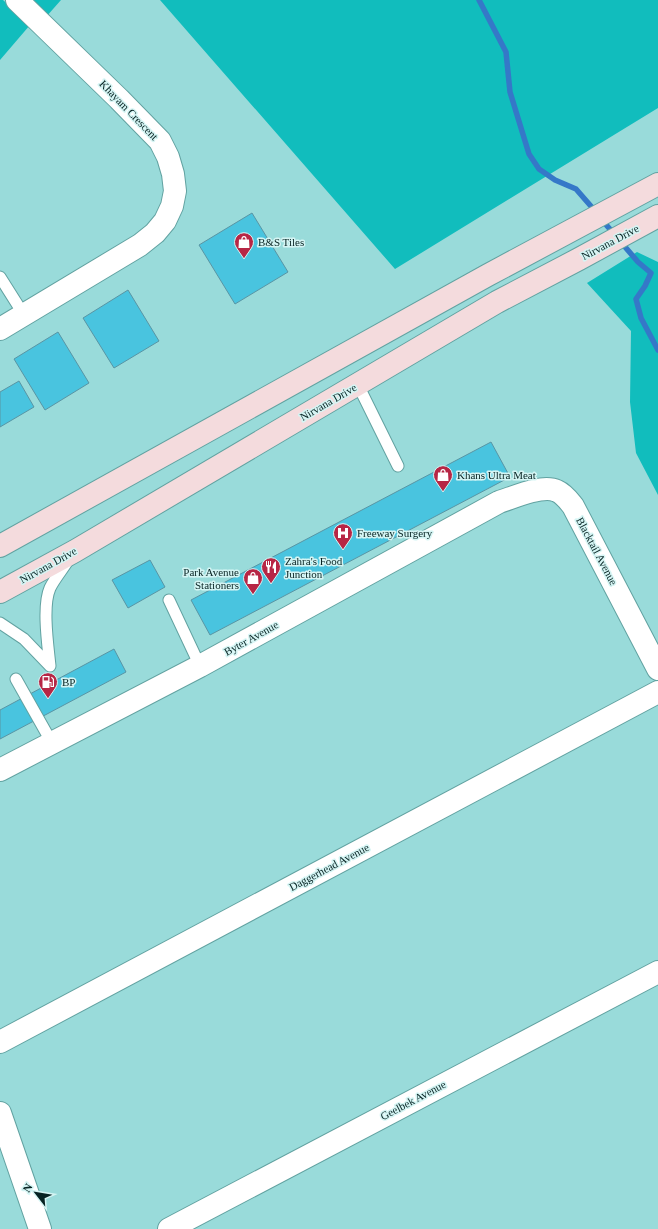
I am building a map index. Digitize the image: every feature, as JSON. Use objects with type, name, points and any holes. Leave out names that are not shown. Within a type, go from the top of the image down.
[{"type":"main road","points":[[609,210],[658,177]]},
{"type":"main road","points":[[0,546],[193,438],[658,184]]},
{"type":"main road","name":"Nirvana Drive","points":[[0,592],[75,551],[497,302],[658,216]]},
{"type":"street","name":"Khayam Crescent","points":[[0,329],[140,245],[150,237],[165,220],[172,206],[175,191],[173,174],[168,157],[160,141],[17,0]]},
{"type":"street","name":"Blacktail Avenue","points":[[499,502],[537,489],[550,489],[558,491],[566,497],[573,506],[586,530],[658,669]]},
{"type":"street","name":"Byter Avenue","points":[[0,770],[200,666],[499,502]]},
{"type":"street","name":"Daggerhead Avenue","points":[[0,1042],[658,692]]},
{"type":"street","name":"Geelbek Avenue","points":[[169,1229],[658,972]]},
{"type":"street","points":[[0,1113],[40,1229]]},
{"type":"lane","points":[[0,277],[24,315]]},
{"type":"lane","points":[[358,385],[398,466]]},
{"type":"lane","points":[[0,623],[24,639],[50,666],[46,623],[50,589],[75,551]]},
{"type":"lane","points":[[169,600],[200,666]]},
{"type":"lane","points":[[16,679],[52,743]]},
{"type":"shaded area","points":[[0,0],[3,0],[30,25],[0,60]]},
{"type":"shaded area","points":[[28,0],[61,0],[46,17]]},
{"type":"shaded area","points":[[160,0],[658,0],[658,108],[395,269]]},
{"type":"shaded area","points":[[637,252],[658,262],[658,495],[636,453],[630,402],[631,331],[587,283]]},
{"type":"building","name":"B&S Tiles","points":[[252,213],[288,272],[235,304],[199,245]]},
{"type":"building","points":[[128,290],[159,341],[114,368],[83,318]]},
{"type":"building","points":[[58,332],[89,383],[45,410],[14,359]]},
{"type":"building","points":[[19,381],[34,407],[0,427],[0,392]]},
{"type":"building","points":[[491,442],[510,477],[210,635],[191,600]]},
{"type":"building","points":[[150,560],[165,587],[128,608],[112,580]]},
{"type":"building","points":[[114,649],[126,672],[0,739],[0,710]]},
{"type":"waterway","points":[[479,0],[506,52],[510,92],[529,154],[539,169],[555,180],[576,189],[596,212]]},
{"type":"waterway","points":[[602,220],[615,235]]},
{"type":"waterway","points":[[620,241],[638,262],[651,273],[645,286],[636,299],[641,318],[658,350]]},
{"type":"place","name":"B&S Tiles","points":[[244,259]]},
{"type":"place","name":"Khans Ultra Meat","points":[[443,492]]},
{"type":"place","name":"Freeway Surgery","points":[[343,550]]},
{"type":"place","name":"Zahra's Food Junction","points":[[271,584]]},
{"type":"place","name":"Park Avenue Stationers","points":[[253,595]]},
{"type":"place","name":"BP","points":[[48,699]]}]
